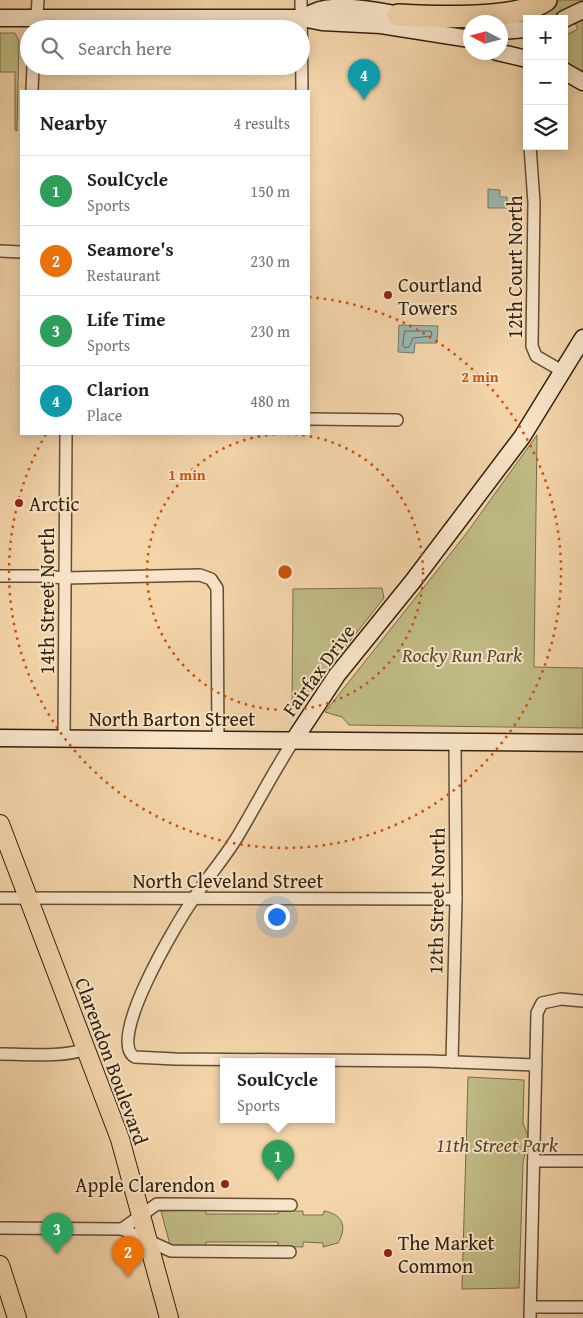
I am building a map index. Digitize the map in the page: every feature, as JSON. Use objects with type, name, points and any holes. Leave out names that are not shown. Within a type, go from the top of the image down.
[{"type":"highway","points":[[392,21],[516,12],[529,10],[546,0]]},
{"type":"main road","name":"Clarendon Boulevard","points":[[0,824],[120,1139],[150,1242],[169,1318]]},
{"type":"main road","points":[[0,1265],[17,1318]]},
{"type":"street","points":[[36,20],[38,0]]},
{"type":"street","points":[[301,0],[302,18]]},
{"type":"street","points":[[213,20],[302,18],[320,10],[355,9],[392,21],[463,37]]},
{"type":"street","points":[[0,18],[20,21]]},
{"type":"street","points":[[392,21],[463,29]]},
{"type":"street","points":[[392,21],[429,39],[463,46]]},
{"type":"street","points":[[508,31],[523,30]]},
{"type":"street","points":[[508,40],[523,39]]},
{"type":"street","points":[[508,55],[523,58]]},
{"type":"street","points":[[568,73],[583,82]]},
{"type":"street","points":[[32,90],[33,75]]},
{"type":"street","points":[[302,75],[302,90]]},
{"type":"street","name":"12th Court North","points":[[530,150],[534,203],[532,346],[536,356],[562,371]]},
{"type":"street","points":[[0,252],[20,252]]},
{"type":"street","name":"Fairfax Drive","points":[[220,1059],[136,1057],[128,1049],[128,1028],[145,986],[163,950],[193,899],[235,840],[294,740],[337,675],[413,582],[522,437],[583,338]]},
{"type":"street","points":[[310,419],[397,420]]},
{"type":"street","name":"14th Street North","points":[[64,738],[66,435]]},
{"type":"street","points":[[0,576],[64,578],[200,575],[211,579],[217,588],[218,740]]},
{"type":"street","name":"North Barton Street","points":[[0,738],[583,743]]},
{"type":"street","name":"12th Street North","points":[[452,1062],[456,900],[455,741]]},
{"type":"street","name":"North Cleveland Street","points":[[0,898],[456,900]]},
{"type":"street","points":[[583,1001],[561,999],[542,1003],[537,1013],[530,1312],[583,1307]]},
{"type":"street","points":[[0,1054],[65,1054],[87,1049]]},
{"type":"street","name":"Fairfax Drive","points":[[335,1061],[452,1062]]},
{"type":"street","points":[[452,1062],[536,1065]]},
{"type":"street","points":[[535,1161],[583,1161]]},
{"type":"street","points":[[122,1229],[157,1204],[291,1205]]},
{"type":"street","points":[[0,1228],[122,1229],[171,1251],[290,1252]]},
{"type":"green space","points":[[554,0],[583,0],[583,75],[568,66],[568,34],[578,29],[569,12],[563,15],[523,15],[523,25],[508,23],[508,15],[495,15]]},
{"type":"green space","points":[[0,33],[15,33],[19,41],[17,131],[15,130],[15,72],[0,72]]},
{"type":"green space","name":"Rocky Run Park","points":[[537,435],[534,667],[583,668],[583,728],[349,725],[342,717],[325,712],[466,534]]},
{"type":"green space","points":[[382,588],[384,598],[297,708],[292,704],[293,589]]},
{"type":"green space","name":"11th Street Park","points":[[468,1077],[524,1080],[523,1123],[528,1136],[523,1163],[519,1288],[462,1289]]},
{"type":"green space","points":[[206,1210],[206,1214],[278,1214],[279,1211],[303,1211],[303,1215],[323,1215],[324,1211],[339,1218],[342,1222],[343,1231],[338,1243],[323,1247],[323,1243],[303,1242],[303,1247],[278,1246],[278,1242],[206,1242],[205,1246],[170,1245],[161,1211]]},
{"type":"water","points":[[488,189],[500,190],[500,197],[507,197],[507,208],[488,208]]},
{"type":"water","points":[[399,325],[438,326],[437,343],[415,343],[414,353],[398,352]]},
{"type":"place","name":"Clarion","points":[[364,100]]},
{"type":"place","name":"Courtland Towers","points":[[388,295]]},
{"type":"place","name":"Arctic","points":[[19,503]]},
{"type":"place","name":"SoulCycle","points":[[278,1181]]},
{"type":"place","name":"Apple Clarendon","points":[[225,1184]]},
{"type":"place","name":"The Market Common","points":[[388,1253]]},
{"type":"place","name":"Life Time","points":[[57,1254]]},
{"type":"place","name":"Seamore's","points":[[128,1277]]}]
